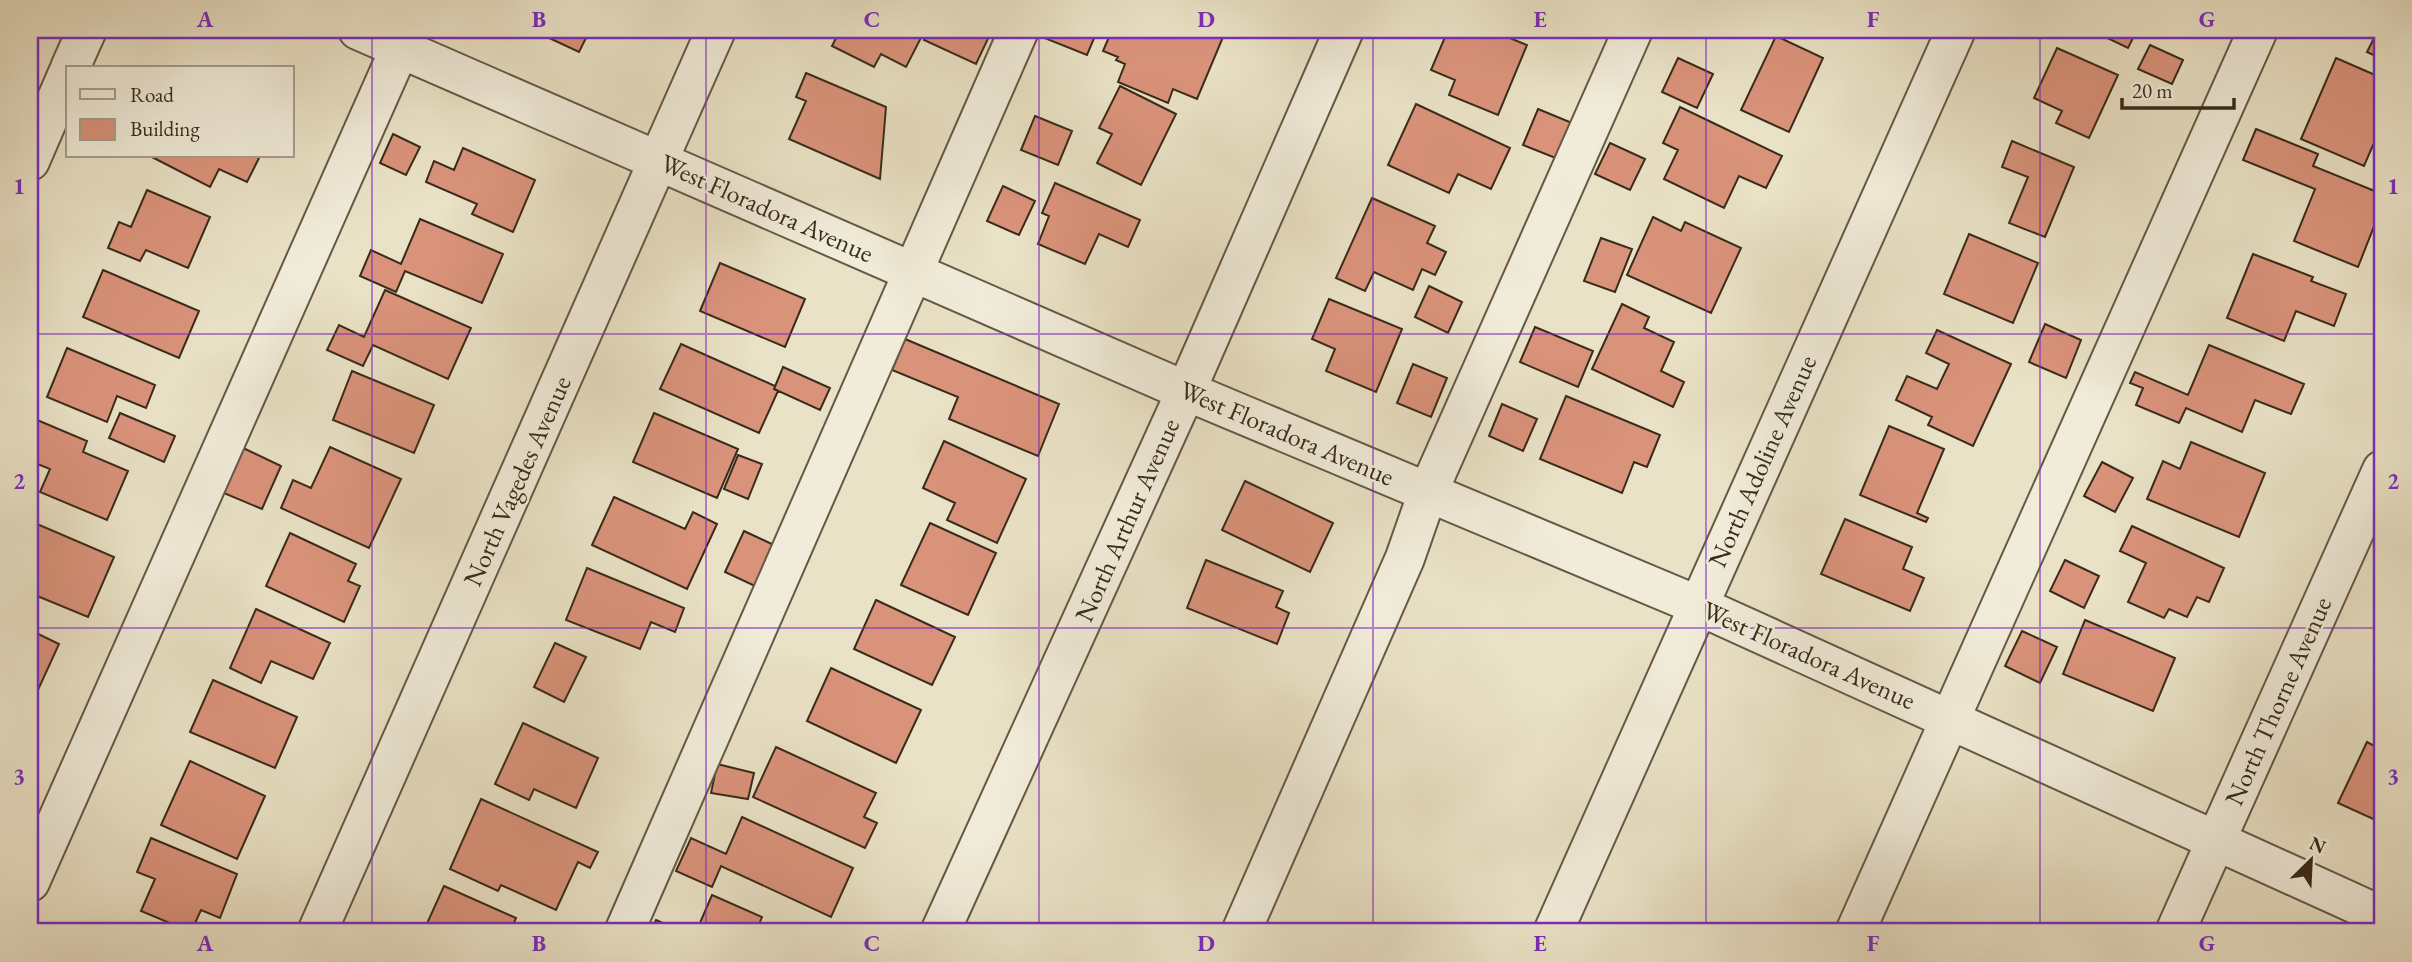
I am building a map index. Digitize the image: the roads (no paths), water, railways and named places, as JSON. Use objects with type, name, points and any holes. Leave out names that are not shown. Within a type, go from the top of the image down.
[{"type":"street","points":[[71,66],[87,30]]},
{"type":"street","name":"West Floradora Avenue","points":[[358,30],[404,39],[658,160],[913,272],[1186,391],[1698,605],[2382,916]]},
{"type":"street","name":"North Vagedes Avenue","points":[[317,932],[716,30]]},
{"type":"street","points":[[624,932],[1019,30]]},
{"type":"street","name":"North Arthur Avenue","points":[[940,932],[1186,391],[1345,30]]},
{"type":"street","points":[[1241,932],[1405,558],[1428,492],[1633,30]]},
{"type":"street","name":"North Adoline Avenue","points":[[1553,932],[1956,30]]},
{"type":"street","points":[[1855,932],[2258,30]]},
{"type":"street","points":[[30,881],[404,39]]},
{"type":"street","points":[[30,161],[66,77]]},
{"type":"street","name":"North Thorne Avenue","points":[[2175,932],[2382,470]]}]
